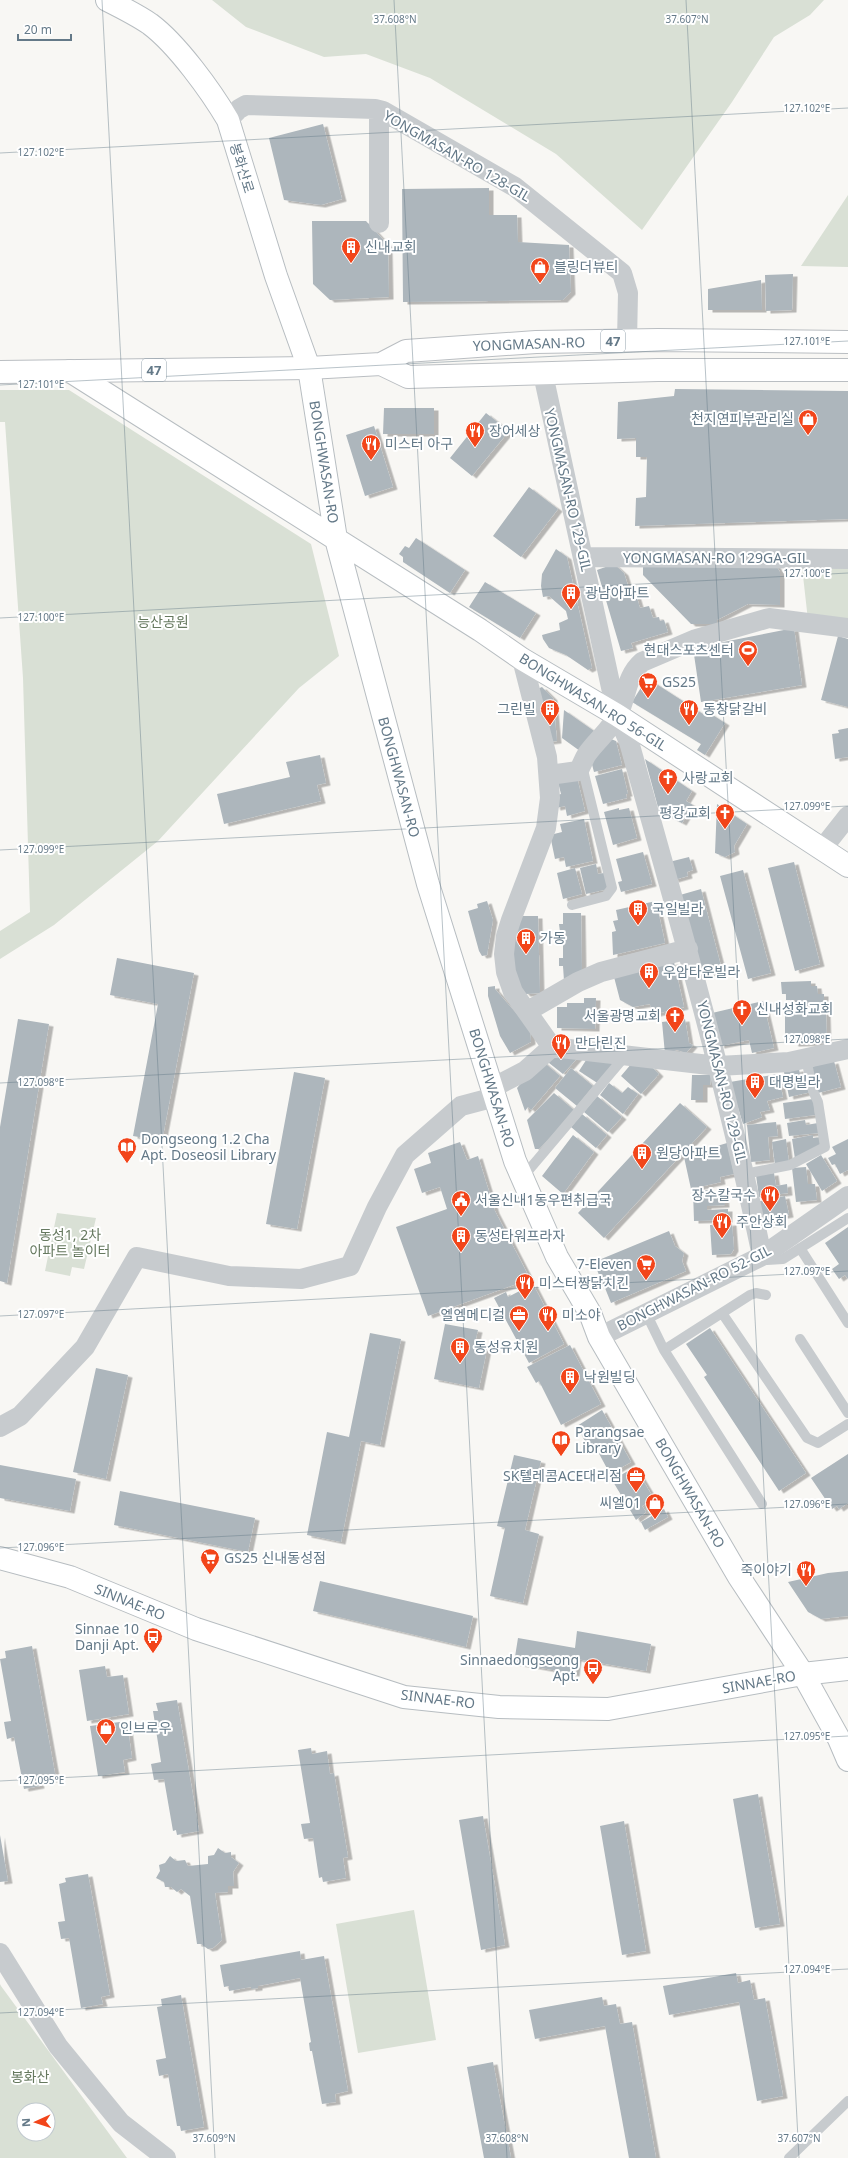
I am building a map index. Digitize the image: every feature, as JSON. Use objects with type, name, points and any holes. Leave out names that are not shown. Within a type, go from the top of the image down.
[{"type":"main road","name":"봉화산로","points":[[116,2],[151,24],[179,54],[215,97],[228,120],[276,276],[309,368]]},
{"type":"main road","name":"YONGMASAN-RO","points":[[0,372],[309,368],[381,364],[406,351],[536,342],[848,342]]},
{"type":"main road","name":"YONGMASAN-RO","points":[[381,364],[408,377],[658,370],[848,370]]},
{"type":"main road","name":"BONGHWASAN-RO","points":[[309,368],[336,539],[428,884],[522,1178],[557,1257],[590,1312],[599,1337],[739,1577],[803,1674],[839,1739],[848,1760]]},
{"type":"main road","name":"BONGHWASAN-RO 56-GIL","points":[[70,371],[336,539],[522,659],[618,715],[848,866]]},
{"type":"main road","name":"SINNAE-RO","points":[[0,1558],[70,1577],[196,1628],[404,1697],[499,1707],[608,1709],[803,1674],[848,1669]]},
{"type":"street","name":"YONGMASAN-RO 128-GIL","points":[[228,120],[239,109],[246,105],[379,110],[515,187],[622,273],[628,293],[627,341]]},
{"type":"street","points":[[379,110],[379,223]]},
{"type":"street","name":"YONGMASAN-RO 129-GIL","points":[[543,374],[618,715],[629,742],[688,948],[745,1174],[762,1256]]},
{"type":"street","name":"YONGMASAN-RO 129GA-GIL","points":[[584,557],[848,559]]},
{"type":"street","points":[[549,775],[578,771],[586,756],[618,715],[635,668],[642,662],[696,639],[769,618],[848,628]]},
{"type":"street","points":[[522,659],[547,757],[550,798],[546,828],[511,920],[506,936],[504,954],[506,972],[513,992],[528,1011],[552,1047]]},
{"type":"street","points":[[822,849],[848,816]]},
{"type":"street","points":[[528,1011],[578,982],[601,972],[688,948]]},
{"type":"street","points":[[0,1427],[20,1416],[85,1347],[137,1257],[229,1276],[301,1279],[350,1266],[377,1207],[405,1154],[461,1106],[494,1092],[525,1071],[552,1047],[718,1066],[789,1062],[848,1049]]},
{"type":"street","name":"BONGHWASAN-RO 52-GIL","points":[[599,1337],[762,1256],[848,1196]]},
{"type":"street","points":[[0,1953],[58,2046],[121,2123],[166,2158]]},
{"type":"lane","points":[[572,905],[606,896],[612,888],[582,766]]},
{"type":"lane","points":[[522,1178],[626,1055]]},
{"type":"lane","points":[[745,1174],[790,1165],[825,1147],[818,1102],[813,1091],[806,1059]]},
{"type":"lane","points":[[762,1256],[767,1260],[778,1260],[848,1218]]},
{"type":"lane","points":[[800,1248],[848,1323]]},
{"type":"lane","points":[[664,1350],[750,1295],[756,1293],[766,1295]]},
{"type":"lane","points":[[646,1313],[664,1350],[762,1504]]},
{"type":"lane","points":[[722,1313],[807,1438],[818,1443],[848,1424]]},
{"type":"lane","points":[[800,1339],[848,1413]]},
{"type":"lane","points":[[789,2158],[848,2101]]},
{"type":"green space","points":[[212,0],[824,0],[810,15],[774,37],[732,102],[642,230],[556,154],[430,78],[366,54],[324,57],[246,27]]},
{"type":"green space","points":[[848,195],[848,267],[801,266]]},
{"type":"green space","name":"능산공원","points":[[0,390],[69,390],[311,544],[339,656],[299,688],[158,841],[54,925],[0,959],[0,931],[30,912],[23,678],[5,422],[0,422]]},
{"type":"green space","points":[[801,558],[848,559],[848,633],[809,629]]},
{"type":"green space","name":"동성1, 2차 아파트 놀이터","points":[[57,1213],[96,1218],[84,1269],[72,1267],[70,1276],[45,1271]]},
{"type":"green space","points":[[414,1910],[436,2040],[358,2053],[336,1924]]},
{"type":"green space","name":"봉화산","points":[[0,1984],[1,1986],[127,2158],[0,2158]]},
{"type":"building","points":[[323,124],[342,199],[321,205],[284,200],[269,138]]},
{"type":"building","points":[[489,188],[489,215],[517,215],[518,242],[569,245],[571,292],[563,300],[403,302],[402,189]]},
{"type":"building","name":"신내교회","points":[[312,221],[366,221],[388,245],[389,297],[330,300],[313,284]]},
{"type":"building","points":[[793,274],[792,310],[766,311],[765,275]]},
{"type":"building","points":[[761,280],[762,310],[708,310],[708,289]]},
{"type":"building","points":[[675,389],[848,391],[848,519],[635,526],[636,498],[646,497],[647,457],[636,457],[636,438],[617,439],[618,402],[674,396]]},
{"type":"building","points":[[384,408],[434,408],[434,434],[383,434]]},
{"type":"building","points":[[486,413],[509,431],[472,476],[450,458]]},
{"type":"building","points":[[374,426],[393,487],[365,496],[346,435]]},
{"type":"building","points":[[529,487],[558,509],[521,557],[493,536]]},
{"type":"building","points":[[416,538],[465,570],[450,593],[403,562],[403,557],[399,554],[405,546],[409,548]]},
{"type":"building","name":"광남아파트","points":[[556,549],[567,557],[592,668],[588,670],[566,655],[549,648],[543,639],[542,635],[560,630],[559,623],[568,619],[566,611],[549,596],[543,597],[541,586],[542,574]]},
{"type":"building","points":[[614,564],[624,573],[630,592],[635,591],[640,608],[649,606],[653,618],[659,617],[660,621],[664,620],[668,632],[631,643],[633,648],[621,651],[597,570]]},
{"type":"building","points":[[643,564],[775,564],[780,572],[780,605],[748,604],[717,620],[717,624],[691,624],[643,575]]},
{"type":"building","points":[[485,582],[536,613],[520,638],[469,607]]},
{"type":"building","name":"현대스포츠센터","points":[[794,628],[802,685],[701,702],[693,648]]},
{"type":"building","points":[[838,636],[848,639],[848,707],[821,700]]},
{"type":"building","points":[[647,678],[706,716],[708,712],[725,723],[705,755],[697,750],[701,744],[632,702]]},
{"type":"building","name":"그린빌","points":[[542,687],[553,698],[557,741],[548,742],[535,690]]},
{"type":"building","points":[[564,710],[594,731],[580,751],[562,738]]},
{"type":"building","points":[[848,728],[848,757],[835,759],[832,734],[839,733],[838,730]]},
{"type":"building","points":[[611,739],[616,741],[622,765],[594,772],[590,757]]},
{"type":"building","points":[[320,755],[326,783],[317,785],[321,801],[224,824],[217,794],[290,777],[286,762]]},
{"type":"building","points":[[645,759],[692,791],[686,801],[693,805],[682,823],[659,811]]},
{"type":"building","points":[[622,769],[628,794],[626,794],[627,798],[603,804],[595,776]]},
{"type":"building","points":[[577,777],[585,811],[567,816],[565,806],[556,808],[553,796],[561,794],[558,782]]},
{"type":"building","points":[[717,804],[747,824],[734,846],[735,852],[725,857],[715,853]]},
{"type":"building","points":[[619,808],[619,810],[629,808],[637,838],[613,845],[604,812]]},
{"type":"building","points":[[584,819],[593,861],[566,867],[564,857],[555,859],[550,835],[562,832],[560,824]]},
{"type":"building","points":[[643,852],[652,884],[621,892],[618,882],[622,881],[616,859]]},
{"type":"building","points":[[689,857],[693,870],[687,872],[688,876],[674,880],[669,862]]},
{"type":"building","points":[[794,862],[820,964],[795,971],[768,868]]},
{"type":"building","points":[[596,864],[598,874],[604,873],[608,889],[586,894],[580,868]]},
{"type":"building","points":[[575,868],[582,894],[563,899],[557,873]]},
{"type":"building","points":[[743,870],[771,973],[748,979],[720,876]]},
{"type":"building","points":[[701,889],[722,970],[702,976],[680,895]]},
{"type":"building","points":[[487,901],[493,920],[487,955],[482,956],[479,951],[468,911],[478,908],[477,904]]},
{"type":"building","name":"국일빌라","points":[[656,901],[665,943],[613,955],[612,932],[616,931],[613,921],[618,920],[616,910]]},
{"type":"building","points":[[563,913],[581,913],[582,973],[564,981],[563,966],[559,966],[559,958],[563,958],[563,931],[560,932],[559,924],[563,924]]},
{"type":"building","name":"가동","points":[[522,916],[538,916],[540,993],[526,994],[514,981],[513,929]]},
{"type":"building","points":[[117,958],[194,973],[162,1141],[133,1136],[158,1004],[110,995]]},
{"type":"building","name":"우암타운빌라","points":[[674,962],[684,1007],[652,1015],[650,1004],[633,1007],[620,1000],[614,977]]},
{"type":"building","points":[[811,981],[811,986],[817,986],[818,994],[824,994],[824,1004],[795,1005],[795,1000],[786,1000],[786,994],[782,994],[781,982]]},
{"type":"building","points":[[495,986],[495,989],[530,1029],[531,1042],[510,1053],[500,1036],[488,996],[488,987]]},
{"type":"building","points":[[584,998],[596,998],[595,1029],[557,1028],[557,1007],[567,1007],[567,1003],[584,1003]]},
{"type":"building","name":"신내성화교회","points":[[763,1001],[774,1048],[752,1053],[749,1040],[720,1046],[712,1013]]},
{"type":"building","points":[[806,1010],[806,1013],[826,1012],[827,1043],[794,1044],[793,1039],[785,1039],[785,1011]]},
{"type":"building","points":[[18,1019],[49,1024],[7,1283],[0,1281],[0,1127]]},
{"type":"building","name":"서울광명교회","points":[[685,1019],[689,1043],[693,1045],[686,1053],[677,1050],[665,1054],[662,1022]]},
{"type":"building","points":[[581,1054],[563,1074],[544,1059]]},
{"type":"building","points":[[590,1054],[616,1059],[599,1084],[579,1071]]},
{"type":"building","points":[[541,1060],[560,1076],[531,1110],[528,1107],[525,1111],[517,1088]]},
{"type":"building","points":[[834,1061],[841,1087],[818,1093],[811,1067]]},
{"type":"building","points":[[632,1063],[652,1067],[659,1074],[641,1094],[621,1076]]},
{"type":"building","points":[[571,1068],[593,1086],[577,1106],[555,1088]]},
{"type":"building","points":[[799,1069],[800,1074],[807,1073],[811,1092],[789,1097],[784,1072]]},
{"type":"building","points":[[294,1072],[325,1078],[297,1229],[266,1224]]},
{"type":"building","name":"대명빌라","points":[[778,1074],[783,1097],[767,1101],[770,1110],[760,1112],[762,1117],[743,1124],[730,1082]]},
{"type":"building","points":[[692,1075],[711,1075],[710,1085],[703,1085],[703,1100],[691,1100]]},
{"type":"building","points":[[609,1083],[622,1093],[628,1087],[638,1094],[623,1114],[600,1095]]},
{"type":"building","points":[[554,1093],[575,1111],[539,1149],[535,1149],[527,1120]]},
{"type":"building","points":[[597,1096],[622,1117],[608,1132],[584,1112]]},
{"type":"building","points":[[813,1099],[815,1115],[785,1119],[783,1103]]},
{"type":"building","name":"원당아파트","points":[[680,1103],[707,1127],[604,1238],[578,1213]]},
{"type":"building","points":[[582,1114],[607,1135],[596,1148],[571,1127]]},
{"type":"building","points":[[805,1120],[806,1125],[818,1123],[819,1133],[789,1136],[787,1123]]},
{"type":"building","points":[[776,1122],[778,1136],[768,1137],[770,1160],[751,1162],[747,1125]]},
{"type":"building","points":[[573,1135],[594,1152],[563,1194],[542,1176]]},
{"type":"building","points":[[813,1135],[813,1138],[821,1137],[822,1146],[795,1159],[792,1139]]},
{"type":"building","points":[[786,1139],[789,1163],[775,1165],[772,1142]]},
{"type":"building","points":[[848,1139],[848,1170],[840,1174],[835,1164],[832,1165],[828,1158],[836,1154],[832,1147]]},
{"type":"building","name":"동성타워프라자","points":[[460,1142],[467,1160],[478,1156],[495,1211],[530,1279],[428,1316],[396,1227],[447,1209],[440,1187],[422,1193],[414,1169],[431,1163],[428,1153]]},
{"type":"building","points":[[727,1143],[734,1174],[720,1177],[721,1182],[691,1189],[684,1157],[718,1150],[717,1146]]},
{"type":"building","points":[[821,1155],[837,1181],[822,1191],[806,1164]]},
{"type":"building","points":[[806,1167],[808,1184],[815,1184],[817,1200],[796,1202],[792,1168]]},
{"type":"building","points":[[774,1173],[776,1186],[787,1184],[788,1193],[759,1197],[756,1175]]},
{"type":"building","points":[[712,1190],[712,1194],[724,1193],[725,1205],[707,1206],[707,1210],[728,1209],[728,1220],[694,1221],[693,1191]]},
{"type":"building","points":[[785,1196],[789,1215],[773,1218],[774,1224],[761,1227],[756,1202]]},
{"type":"building","points":[[732,1223],[734,1249],[731,1254],[712,1255],[710,1225]]},
{"type":"building","points":[[848,1227],[848,1279],[845,1275],[839,1279],[832,1269],[839,1264],[825,1243]]},
{"type":"building","points":[[669,1231],[675,1246],[684,1253],[682,1261],[686,1271],[611,1303],[605,1288],[599,1285],[599,1275],[594,1262]]},
{"type":"building","points":[[533,1284],[564,1344],[529,1363],[494,1298],[506,1292],[508,1297]]},
{"type":"building","name":"동성유치원","points":[[445,1324],[478,1330],[474,1347],[487,1349],[479,1388],[434,1379]]},
{"type":"building","points":[[710,1328],[806,1473],[779,1491],[704,1377],[707,1375],[686,1344]]},
{"type":"building","points":[[370,1333],[401,1339],[380,1445],[361,1441],[341,1542],[307,1535],[327,1432],[349,1437]]},
{"type":"building","name":"낙원빌딩","points":[[570,1345],[601,1404],[561,1425],[539,1381],[536,1383],[527,1367]]},
{"type":"building","points":[[96,1368],[128,1375],[106,1479],[73,1472]]},
{"type":"building","points":[[602,1410],[631,1462],[610,1474],[596,1448],[590,1451],[577,1426]]},
{"type":"building","points":[[848,1454],[848,1503],[839,1509],[837,1506],[832,1509],[811,1478]]},
{"type":"building","points":[[514,1455],[541,1461],[525,1530],[539,1534],[523,1603],[490,1596],[505,1528],[497,1526]]},
{"type":"building","points":[[0,1465],[76,1479],[70,1511],[0,1498]]},
{"type":"building","points":[[635,1467],[654,1499],[642,1506],[646,1512],[636,1520],[612,1480]]},
{"type":"building","points":[[120,1491],[255,1518],[248,1552],[114,1525]]},
{"type":"building","name":"씨엘01","points":[[664,1509],[668,1517],[645,1530],[641,1522]]},
{"type":"building","points":[[848,1571],[848,1616],[821,1619],[808,1612],[788,1582],[828,1573]]},
{"type":"building","points":[[320,1581],[473,1616],[466,1647],[313,1611]]},
{"type":"building","points":[[577,1631],[651,1644],[646,1671],[577,1659],[575,1674],[514,1663],[518,1638],[575,1648]]},
{"type":"building","points":[[32,1646],[56,1779],[39,1782],[40,1786],[24,1789],[14,1737],[7,1739],[4,1722],[11,1721],[0,1659],[6,1658],[5,1651]]},
{"type":"building","points":[[105,1666],[107,1677],[123,1675],[129,1714],[87,1721],[79,1670]]},
{"type":"building","points":[[177,1700],[199,1831],[177,1835],[176,1830],[173,1831],[164,1779],[154,1780],[151,1764],[161,1762],[153,1711],[158,1711],[156,1703]]},
{"type":"building","points":[[127,1721],[132,1758],[123,1760],[125,1772],[98,1776],[90,1726]]},
{"type":"building","points":[[311,1748],[312,1754],[327,1751],[330,1774],[334,1773],[348,1857],[343,1858],[346,1878],[323,1882],[322,1877],[319,1878],[313,1838],[304,1839],[301,1824],[310,1823],[298,1750]]},
{"type":"building","points":[[758,1794],[780,1924],[755,1928],[733,1799]]},
{"type":"building","points":[[483,1816],[505,1945],[481,1950],[459,1820]]},
{"type":"building","points":[[624,1821],[646,1951],[622,1955],[600,1826]]},
{"type":"building","points":[[0,1835],[8,1881],[0,1882]]},
{"type":"building","points":[[218,1848],[225,1853],[231,1852],[231,1857],[239,1863],[233,1872],[234,1886],[228,1886],[228,1892],[215,1893],[222,1940],[213,1948],[208,1949],[201,1944],[197,1944],[190,1896],[181,1889],[177,1892],[171,1887],[165,1887],[164,1882],[156,1878],[160,1871],[159,1865],[165,1863],[170,1856],[176,1861],[185,1860],[188,1866],[208,1864],[208,1856],[214,1855]]},
{"type":"building","points":[[88,1874],[110,1995],[101,1997],[103,2004],[81,2008],[69,1938],[61,1939],[58,1922],[65,1921],[59,1884],[66,1882],[65,1878]]},
{"type":"building","points":[[300,1951],[301,1960],[324,1956],[348,2091],[335,2094],[336,2102],[322,2104],[312,2051],[310,2051],[309,2043],[311,2042],[300,1978],[258,1986],[258,1988],[251,1989],[251,1987],[229,1991],[229,1986],[224,1987],[220,1965]]},
{"type":"building","points":[[736,1973],[738,1983],[750,1980],[754,2000],[765,1998],[783,2096],[757,2101],[739,2002],[669,2015],[663,1986]]},
{"type":"building","points":[[181,1995],[204,2127],[181,2131],[180,2126],[177,2126],[168,2074],[159,2076],[156,2060],[166,2058],[157,2007],[162,2006],[161,1999]]},
{"type":"building","points":[[602,1997],[604,2006],[616,2004],[620,2024],[632,2022],[656,2158],[629,2158],[605,2026],[535,2039],[529,2010]]},
{"type":"building","points":[[493,2062],[511,2158],[484,2158],[467,2067]]},
{"type":"place","name":"신내교회","points":[[351,264]]},
{"type":"place","name":"블링더뷰티","points":[[540,284]]},
{"type":"place","name":"천지연피부관리실","points":[[808,436]]},
{"type":"place","name":"장어세상","points":[[475,448]]},
{"type":"place","name":"미스터 아구","points":[[371,461]]},
{"type":"place","name":"광남아파트","points":[[571,610]]},
{"type":"place","name":"현대스포츠센터","points":[[748,667]]},
{"type":"place","name":"GS25","points":[[648,699]]},
{"type":"place","name":"그린빌","points":[[550,726]]},
{"type":"place","name":"동창닭갈비","points":[[689,726]]},
{"type":"place","name":"사랑교회","points":[[668,795]]},
{"type":"place","name":"평강교회","points":[[725,830]]},
{"type":"place","name":"국일빌라","points":[[638,926]]},
{"type":"place","name":"가동","points":[[526,955]]},
{"type":"place","name":"우암타운빌라","points":[[649,989]]},
{"type":"place","name":"신내성화교회","points":[[742,1026]]},
{"type":"place","name":"서울광명교회","points":[[675,1033]]},
{"type":"place","name":"만다린진","points":[[561,1060]]},
{"type":"place","name":"대명빌라","points":[[755,1099]]},
{"type":"place","name":"Dongseong 1.2 Cha Apt. Doseosil Library","points":[[127,1164]]},
{"type":"place","name":"원당아파트","points":[[642,1170]]},
{"type":"place","name":"장수칼국수","points":[[770,1212]]},
{"type":"place","name":"서울신내1동우편취급국","points":[[461,1217]]},
{"type":"place","name":"주안상회","points":[[722,1239]]},
{"type":"place","name":"동성타워프라자","points":[[461,1253]]},
{"type":"place","name":"7-Eleven","points":[[646,1281]]},
{"type":"place","name":"미스터짱닭치킨","points":[[525,1300]]},
{"type":"place","name":"엘엠메디컬","points":[[519,1332]]},
{"type":"place","name":"미소야","points":[[548,1332]]},
{"type":"place","name":"동성유치원","points":[[460,1364]]},
{"type":"place","name":"낙원빌딩","points":[[570,1394]]},
{"type":"place","name":"Parangsae Library","points":[[561,1457]]},
{"type":"place","name":"SK텔레콤ACE대리점","points":[[636,1493]]},
{"type":"place","name":"씨엘01","points":[[655,1520]]},
{"type":"place","name":"GS25 신내동성점","points":[[210,1575]]},
{"type":"place","name":"죽이야기","points":[[806,1587]]},
{"type":"place","name":"Sinnae 10 Danji Apt.","points":[[153,1654]]},
{"type":"place","name":"Sinnaedongseong Apt.","points":[[593,1685]]},
{"type":"place","name":"인브로우","points":[[106,1745]]}]
